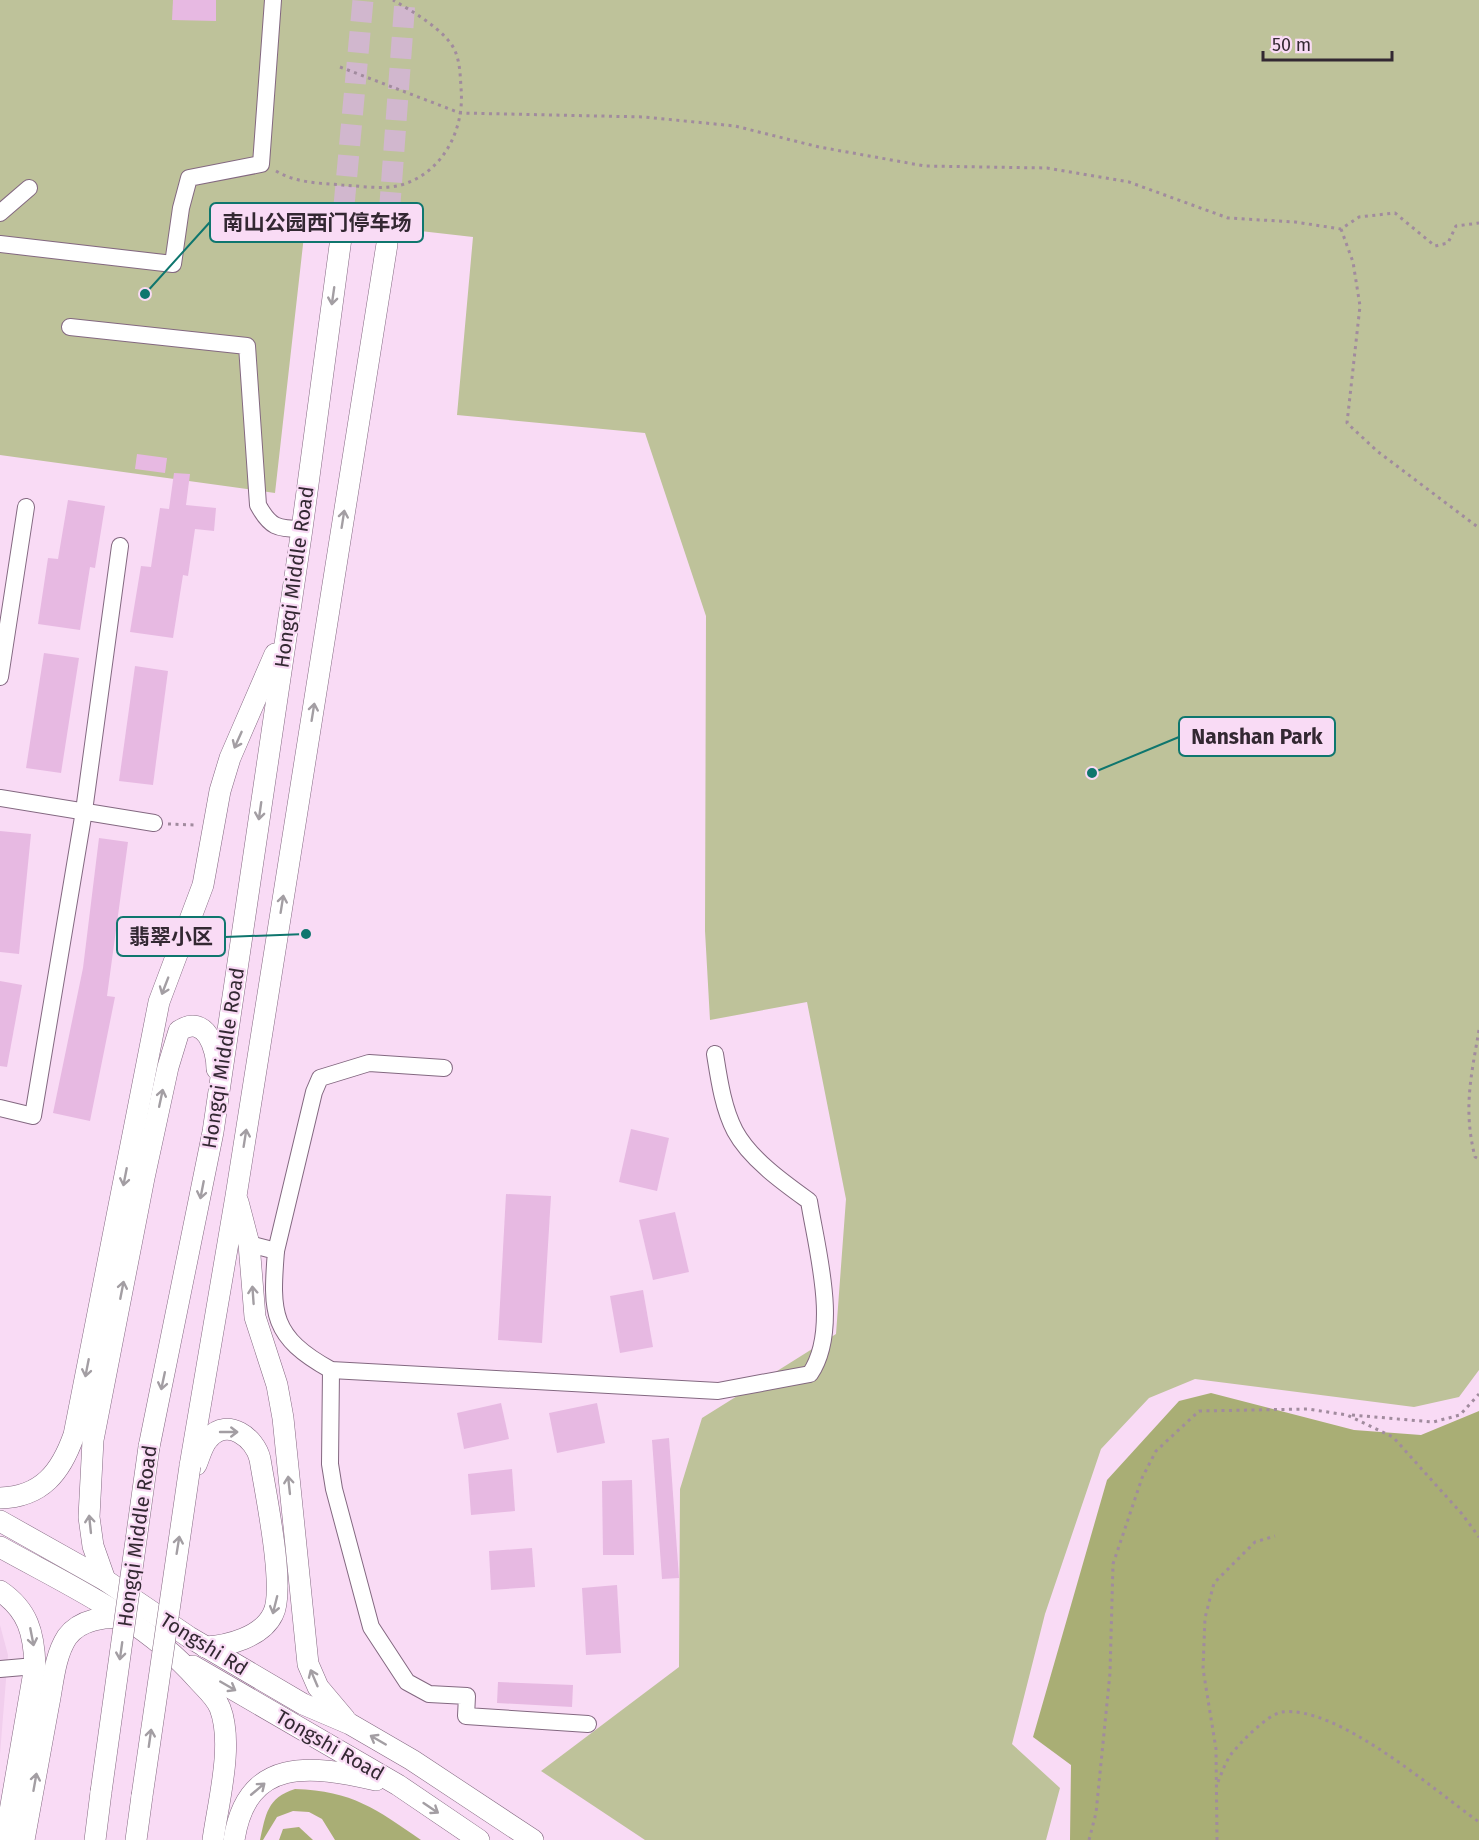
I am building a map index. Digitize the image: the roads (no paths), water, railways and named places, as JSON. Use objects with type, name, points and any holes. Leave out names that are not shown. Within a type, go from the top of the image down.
[{"type":"main road","name":"Hongqi Middle Road","points":[[93,1836],[149,1447],[213,1132],[302,529],[341,238]]},
{"type":"main road","name":"Hongqi Middle Road","points":[[136,1840],[186,1490],[236,1196],[387,244]]},
{"type":"main road","points":[[0,1498],[19,1497],[33,1493],[61,1465],[74,1435],[159,1002],[203,885],[220,791],[230,758],[286,628]]},
{"type":"main road","points":[[105,1580],[93,1546],[88,1517],[93,1440],[168,1067],[177,1037],[186,1027],[197,1027],[206,1032],[216,1053],[213,1132]]},
{"type":"main road","points":[[236,1196],[249,1244],[255,1317],[277,1384],[283,1418],[308,1664],[327,1700],[350,1724]]},
{"type":"main road","points":[[186,1490],[211,1436],[232,1430],[252,1439],[260,1459],[277,1581],[276,1607],[271,1619],[256,1632],[226,1645],[205,1647]]},
{"type":"main road","name":"Tongshi Rd","points":[[0,1521],[105,1580],[205,1647],[303,1704],[350,1724]]},
{"type":"main road","points":[[0,1547],[130,1619],[177,1656],[216,1700],[223,1718],[223,1765],[213,1840]]},
{"type":"main road","points":[[0,1591],[18,1605],[28,1621],[33,1639],[35,1666],[5,1840]]},
{"type":"main road","points":[[24,1840],[54,1678],[68,1635],[79,1627],[98,1619],[110,1617],[130,1619]]},
{"type":"main road","name":"Tongshi Road","points":[[177,1656],[398,1785],[479,1840]]},
{"type":"main road","name":"Tongshi Road","points":[[350,1724],[412,1760],[533,1840]]},
{"type":"main road","points":[[234,1840],[246,1799],[275,1776],[303,1770],[321,1770],[398,1785]]},
{"type":"street","points":[[0,244],[173,264],[181,208],[189,178],[261,164],[273,0]]},
{"type":"street","points":[[0,213],[29,188]]},
{"type":"street","points":[[70,327],[247,346],[258,506],[267,522],[284,529],[302,529]]},
{"type":"street","points":[[0,677],[26,507]]},
{"type":"street","points":[[0,1108],[33,1116],[84,811],[120,546]]},
{"type":"street","points":[[0,798],[154,823]]},
{"type":"street","points":[[444,1068],[369,1063],[320,1078],[314,1092],[276,1251],[272,1292],[278,1322],[283,1332],[307,1354],[331,1370],[718,1390],[810,1374],[820,1360],[825,1308],[809,1201],[773,1175],[735,1131],[721,1089],[715,1054]]},
{"type":"street","points":[[249,1244],[276,1251]]},
{"type":"street","points":[[331,1370],[329,1444],[334,1489],[371,1627],[388,1657],[407,1682],[429,1694],[467,1696],[466,1716],[588,1724]]},
{"type":"street","points":[[0,1669],[35,1666]]},
{"type":"tunnel","points":[[341,238],[363,0]]},
{"type":"tunnel","points":[[387,244],[405,0]]},
{"type":"place","name":"南山公园西门停车场","points":[[145,294]]},
{"type":"place","name":"Nanshan Park","points":[[1092,773]]},
{"type":"place","name":"翡翠小区","points":[[306,934]]}]
